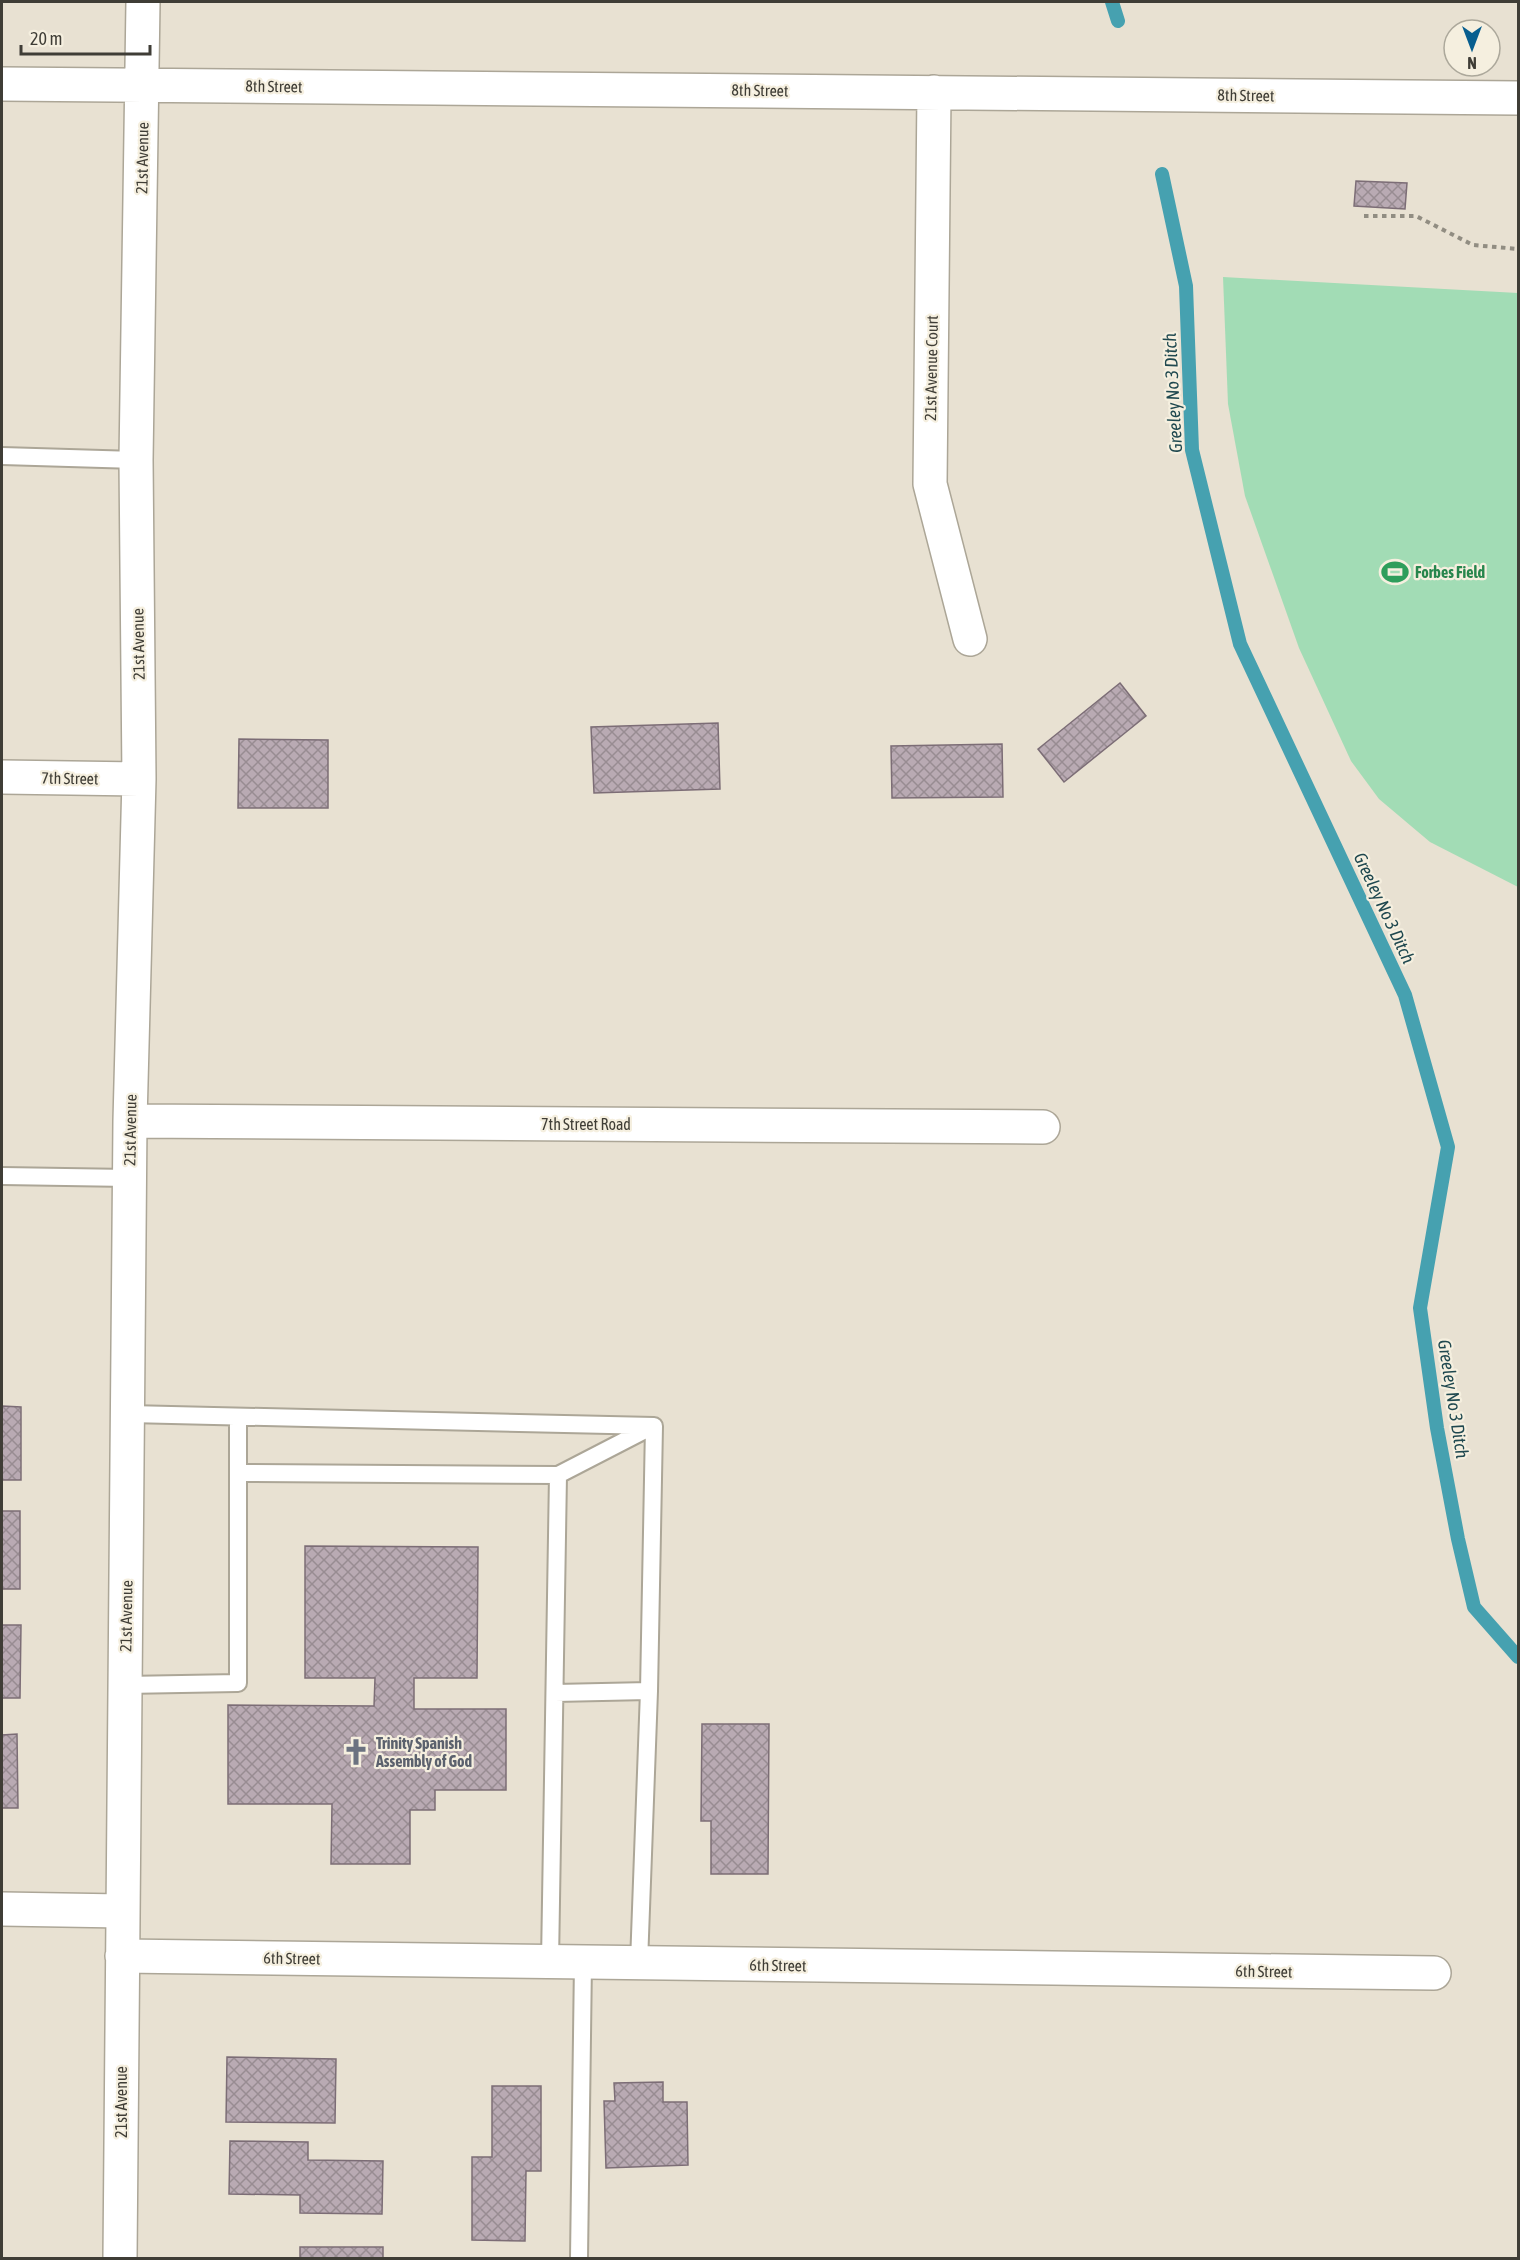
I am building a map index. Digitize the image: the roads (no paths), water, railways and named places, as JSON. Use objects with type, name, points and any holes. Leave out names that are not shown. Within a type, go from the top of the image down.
[{"type":"street","name":"21st Avenue","points":[[120,2259],[129,1414],[129,1178],[139,779],[136,460],[144,2]]},
{"type":"street","name":"8th Street","points":[[2,84],[1518,98]]},
{"type":"street","name":"21st Avenue Court","points":[[934,92],[930,484],[970,639]]},
{"type":"street","name":"7th Street","points":[[2,777],[139,779]]},
{"type":"street","name":"7th Street Road","points":[[130,1121],[1043,1127]]},
{"type":"street","points":[[2,1909],[122,1911]]},
{"type":"street","name":"6th Street","points":[[122,1956],[1434,1973]]},
{"type":"lane","points":[[2,456],[136,460]]},
{"type":"lane","points":[[2,1176],[129,1178]]},
{"type":"lane","points":[[129,1414],[654,1426]]},
{"type":"lane","points":[[125,1685],[238,1683],[238,1417]]},
{"type":"lane","points":[[238,1473],[558,1475],[654,1426]]},
{"type":"lane","points":[[639,1963],[650,1691],[654,1426]]},
{"type":"lane","points":[[550,1962],[558,1475]]},
{"type":"lane","points":[[555,1693],[650,1691]]},
{"type":"lane","points":[[579,2259],[583,1962]]},
{"type":"waterway","name":"Greeley No 3 Ditch","points":[[1112,2],[1118,21]]},
{"type":"waterway","name":"Greeley No 3 Ditch","points":[[1162,174],[1186,286],[1192,450],[1240,644],[1405,995],[1448,1147],[1420,1308],[1437,1428],[1458,1539],[1474,1607],[1518,1657]]},
{"type":"place","name":"Forbes Field","points":[[1395,572]]},
{"type":"place","name":"Trinity Spanish Assembly of God","points":[[356,1752]]}]
